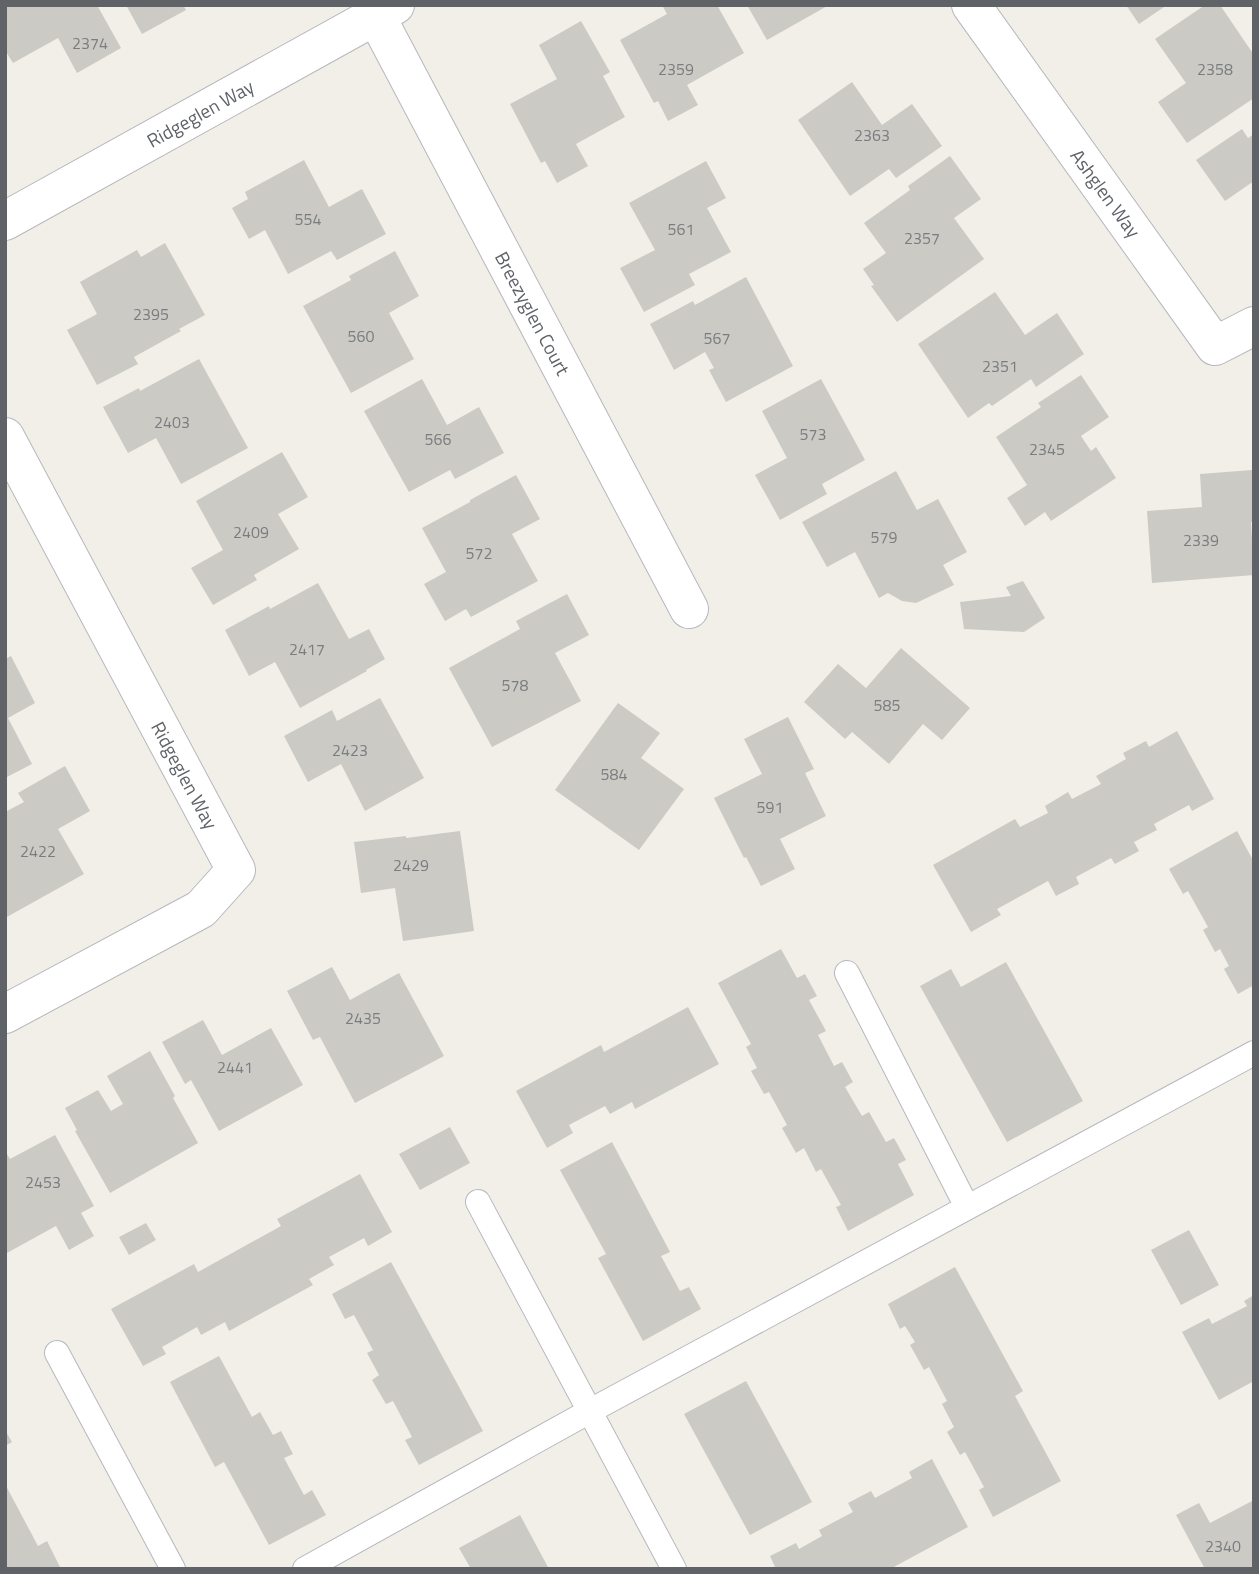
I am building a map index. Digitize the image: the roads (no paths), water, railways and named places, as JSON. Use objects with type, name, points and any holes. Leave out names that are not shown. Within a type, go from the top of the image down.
[{"type":"street","name":"Ashglen Way","points":[[971,5],[1215,346],[1254,326]]},
{"type":"street","name":"Ridgeglen Way","points":[[5,221],[385,10]]},
{"type":"street","name":"Breezyglen Court","points":[[385,10],[689,610]]},
{"type":"street","name":"Ridgeglen Way","points":[[5,437],[236,870],[201,909],[5,1014]]},
{"type":"lane","points":[[847,973],[967,1208]]},
{"type":"lane","points":[[305,1569],[590,1411],[1254,1053]]},
{"type":"lane","points":[[478,1202],[674,1569]]},
{"type":"lane","points":[[57,1353],[173,1569]]}]
